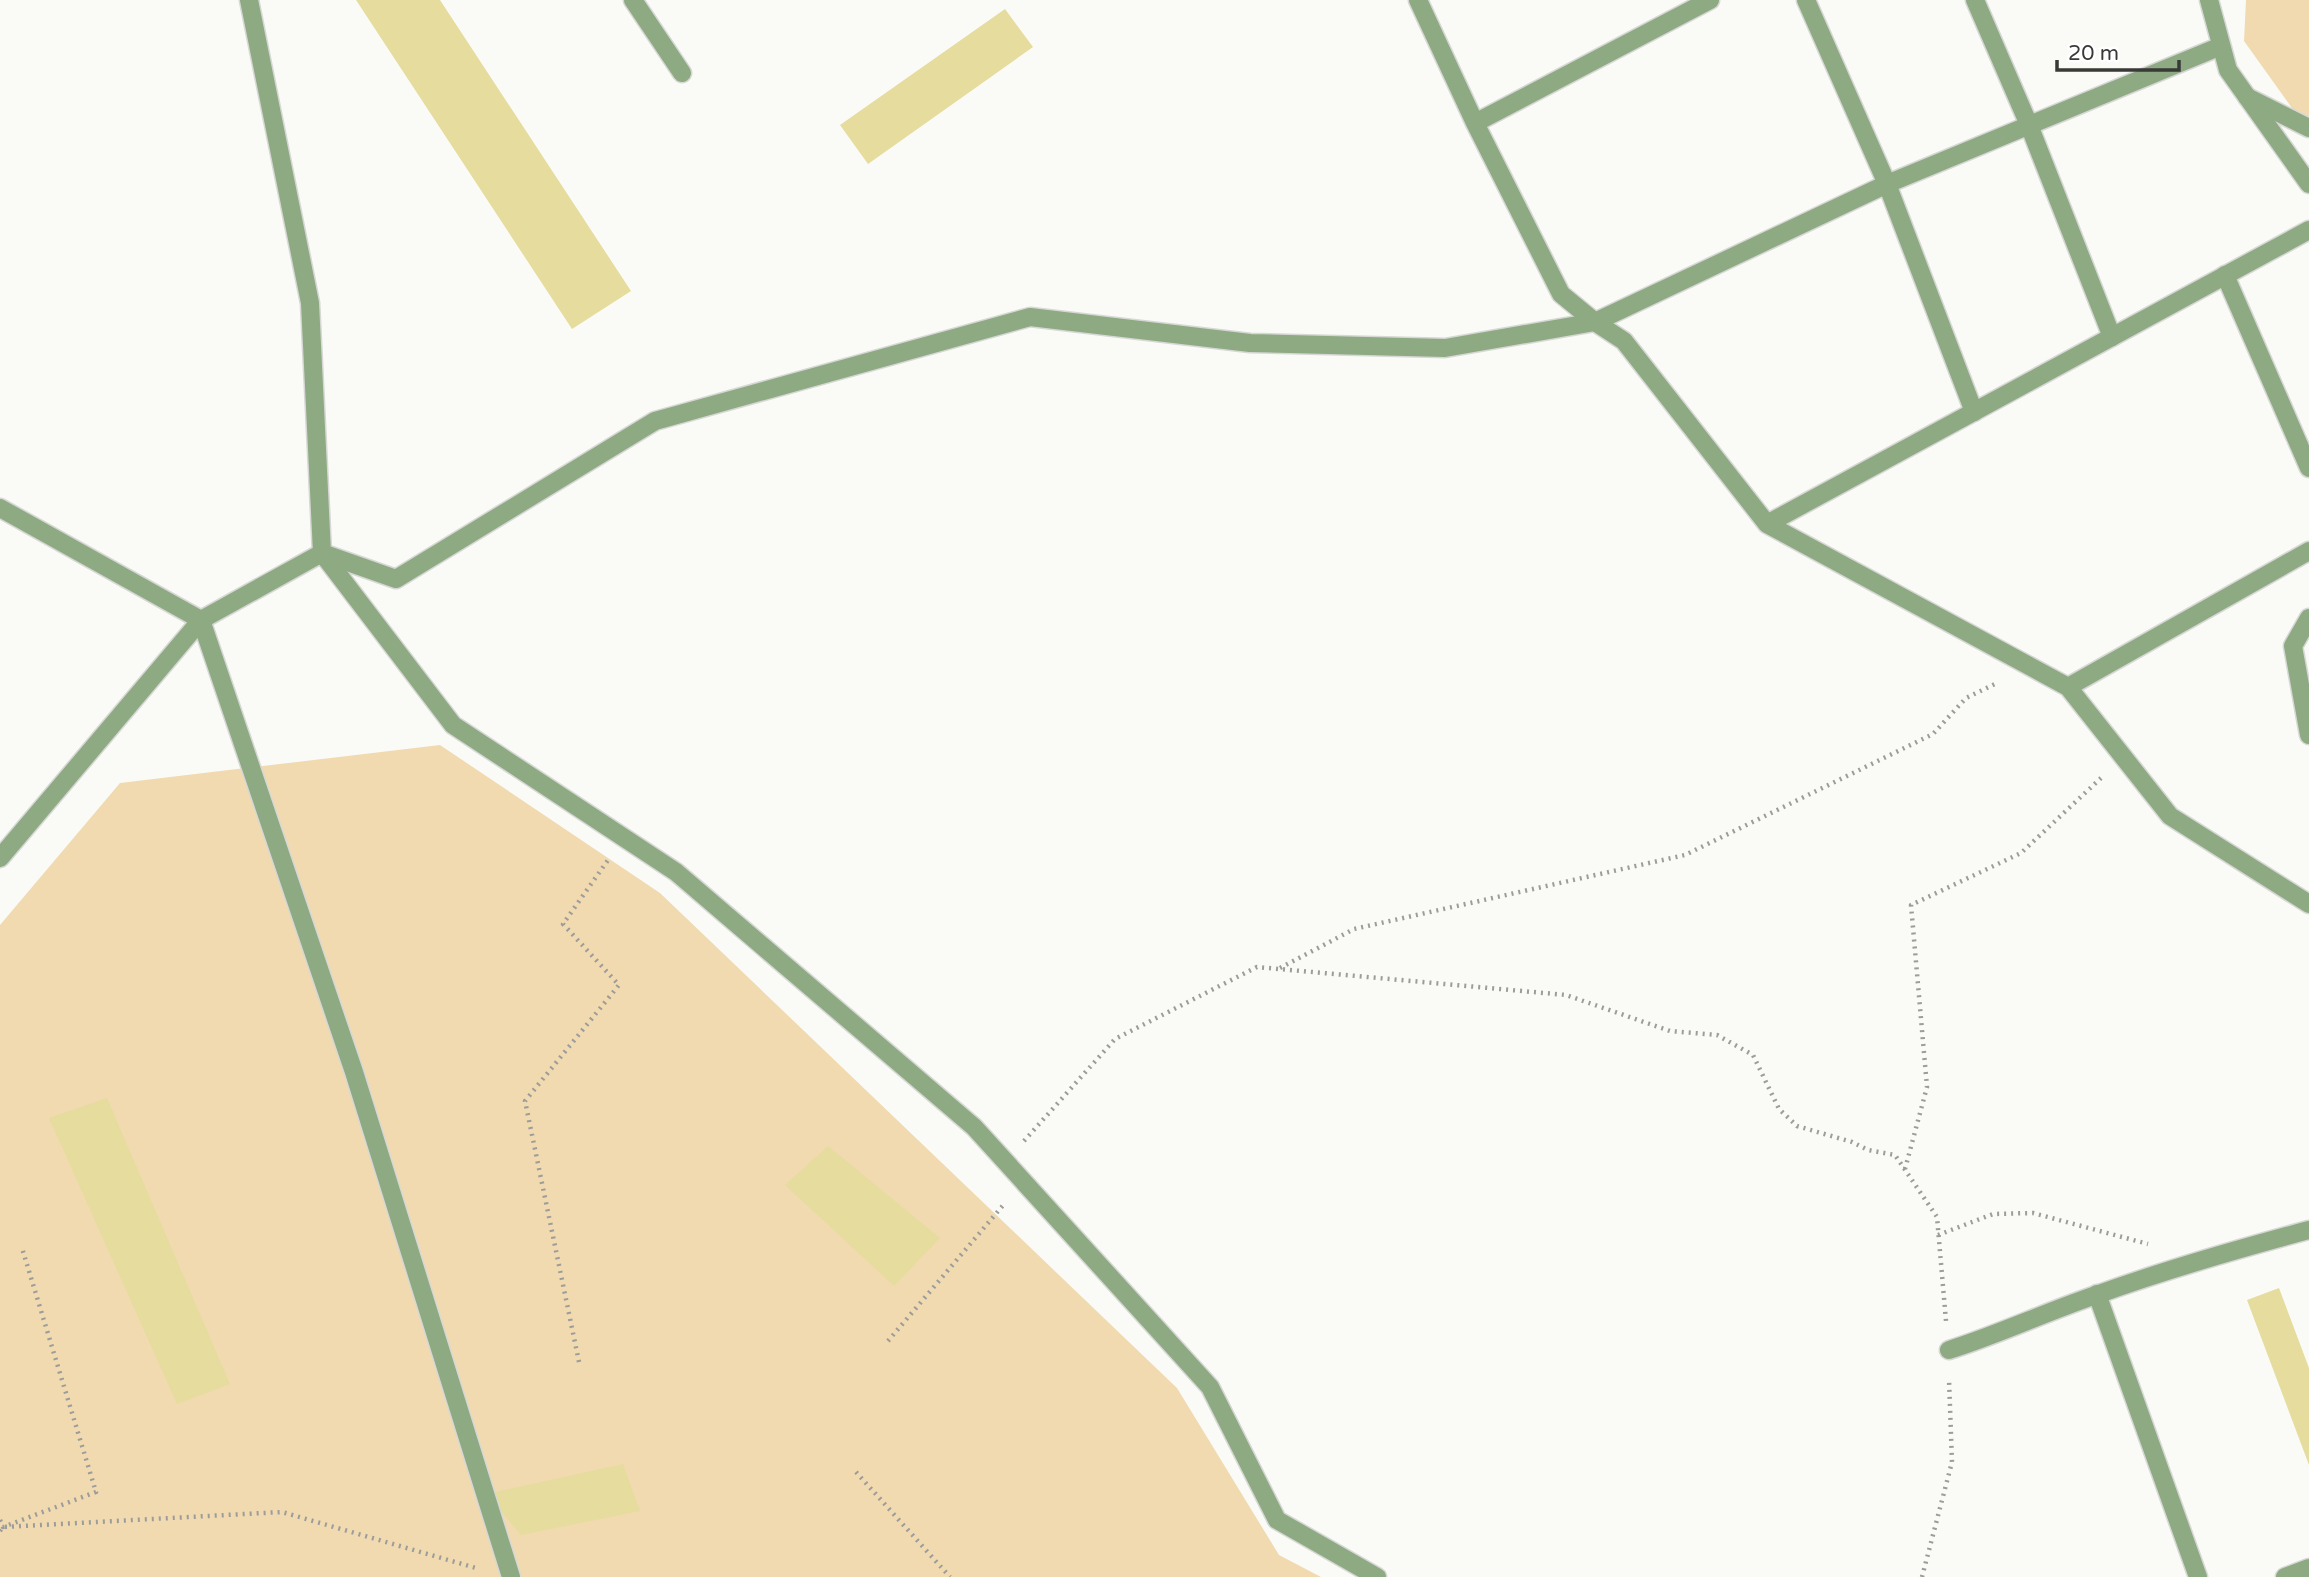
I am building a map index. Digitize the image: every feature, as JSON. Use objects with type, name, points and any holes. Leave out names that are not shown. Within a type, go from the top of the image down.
[{"type":"street","points":[[249,0],[310,303],[322,552],[453,725],[677,872],[975,1127],[1210,1387],[1277,1520],[1377,1577]]},
{"type":"street","points":[[633,0],[682,73]]},
{"type":"street","points":[[1418,0],[1475,123],[1561,294],[1595,322],[1624,341],[1768,524],[2068,687],[2170,816],[2309,904]]},
{"type":"street","points":[[1475,123],[1710,0]]},
{"type":"street","points":[[1806,0],[1887,184],[1974,412]]},
{"type":"street","points":[[1975,0],[2029,125],[2112,337]]},
{"type":"street","points":[[2208,0],[2228,70],[2309,184]]},
{"type":"street","points":[[0,858],[201,620],[322,552],[396,579],[655,421],[1030,317],[1250,342],[1446,348],[1595,322],[1887,184],[2221,46]]},
{"type":"street","points":[[2247,97],[2309,128]]},
{"type":"street","points":[[1768,524],[2309,230]]},
{"type":"street","points":[[2225,275],[2309,468]]},
{"type":"street","points":[[0,508],[201,620],[354,1072],[511,1577]]},
{"type":"street","points":[[2068,687],[2308,555]]},
{"type":"street","points":[[2309,618],[2293,646],[2309,735]]},
{"type":"street","points":[[1948,1350],[2096,1294],[2203,1259],[2309,1230]]},
{"type":"street","points":[[2096,1294],[2198,1577]]},
{"type":"street","points":[[2285,1577],[2309,1568]]},
{"type":"path","points":[[1279,969],[1354,929],[1685,855],[1933,734],[1966,698],[2029,666]]},
{"type":"path","points":[[1905,1170],[1927,1087],[1911,905],[2021,853],[2124,757]]},
{"type":"path","points":[[579,1362],[525,1101],[619,985],[563,924],[623,838]]},
{"type":"path","points":[[1005,1161],[1115,1039],[1257,967],[1566,995],[1670,1031],[1717,1035],[1754,1055],[1779,1109],[1797,1126],[1852,1142],[1868,1150],[1895,1155],[1937,1217],[1948,1350],[1952,1462],[1922,1577]]},
{"type":"path","points":[[888,1341],[1024,1181]]},
{"type":"path","points":[[1938,1235],[1993,1214],[2034,1213],[2151,1245]]},
{"type":"path","points":[[2,1529],[96,1492],[22,1248]]},
{"type":"path","points":[[856,1472],[950,1577]]},
{"type":"path","points":[[2,1529],[282,1512],[481,1569]]},
{"type":"path","points":[[0,1520],[2,1529]]},
{"type":"shaded area","points":[[2246,0],[2309,0],[2309,132],[2244,41]]},
{"type":"shaded area","points":[[440,745],[660,893],[1177,1388],[1279,1555],[1321,1577],[0,1577],[0,925],[120,783]]},
{"type":"building","points":[[356,0],[440,0],[631,291],[572,329]]},
{"type":"building","points":[[1005,9],[1033,47],[868,164],[840,125]]},
{"type":"building","points":[[107,1098],[230,1384],[177,1404],[49,1118]]},
{"type":"building","points":[[828,1146],[940,1238],[894,1286],[785,1185]]},
{"type":"building","points":[[2279,1288],[2309,1368],[2309,1465],[2247,1300]]},
{"type":"building","points":[[623,1464],[640,1511],[521,1535],[486,1494]]}]
